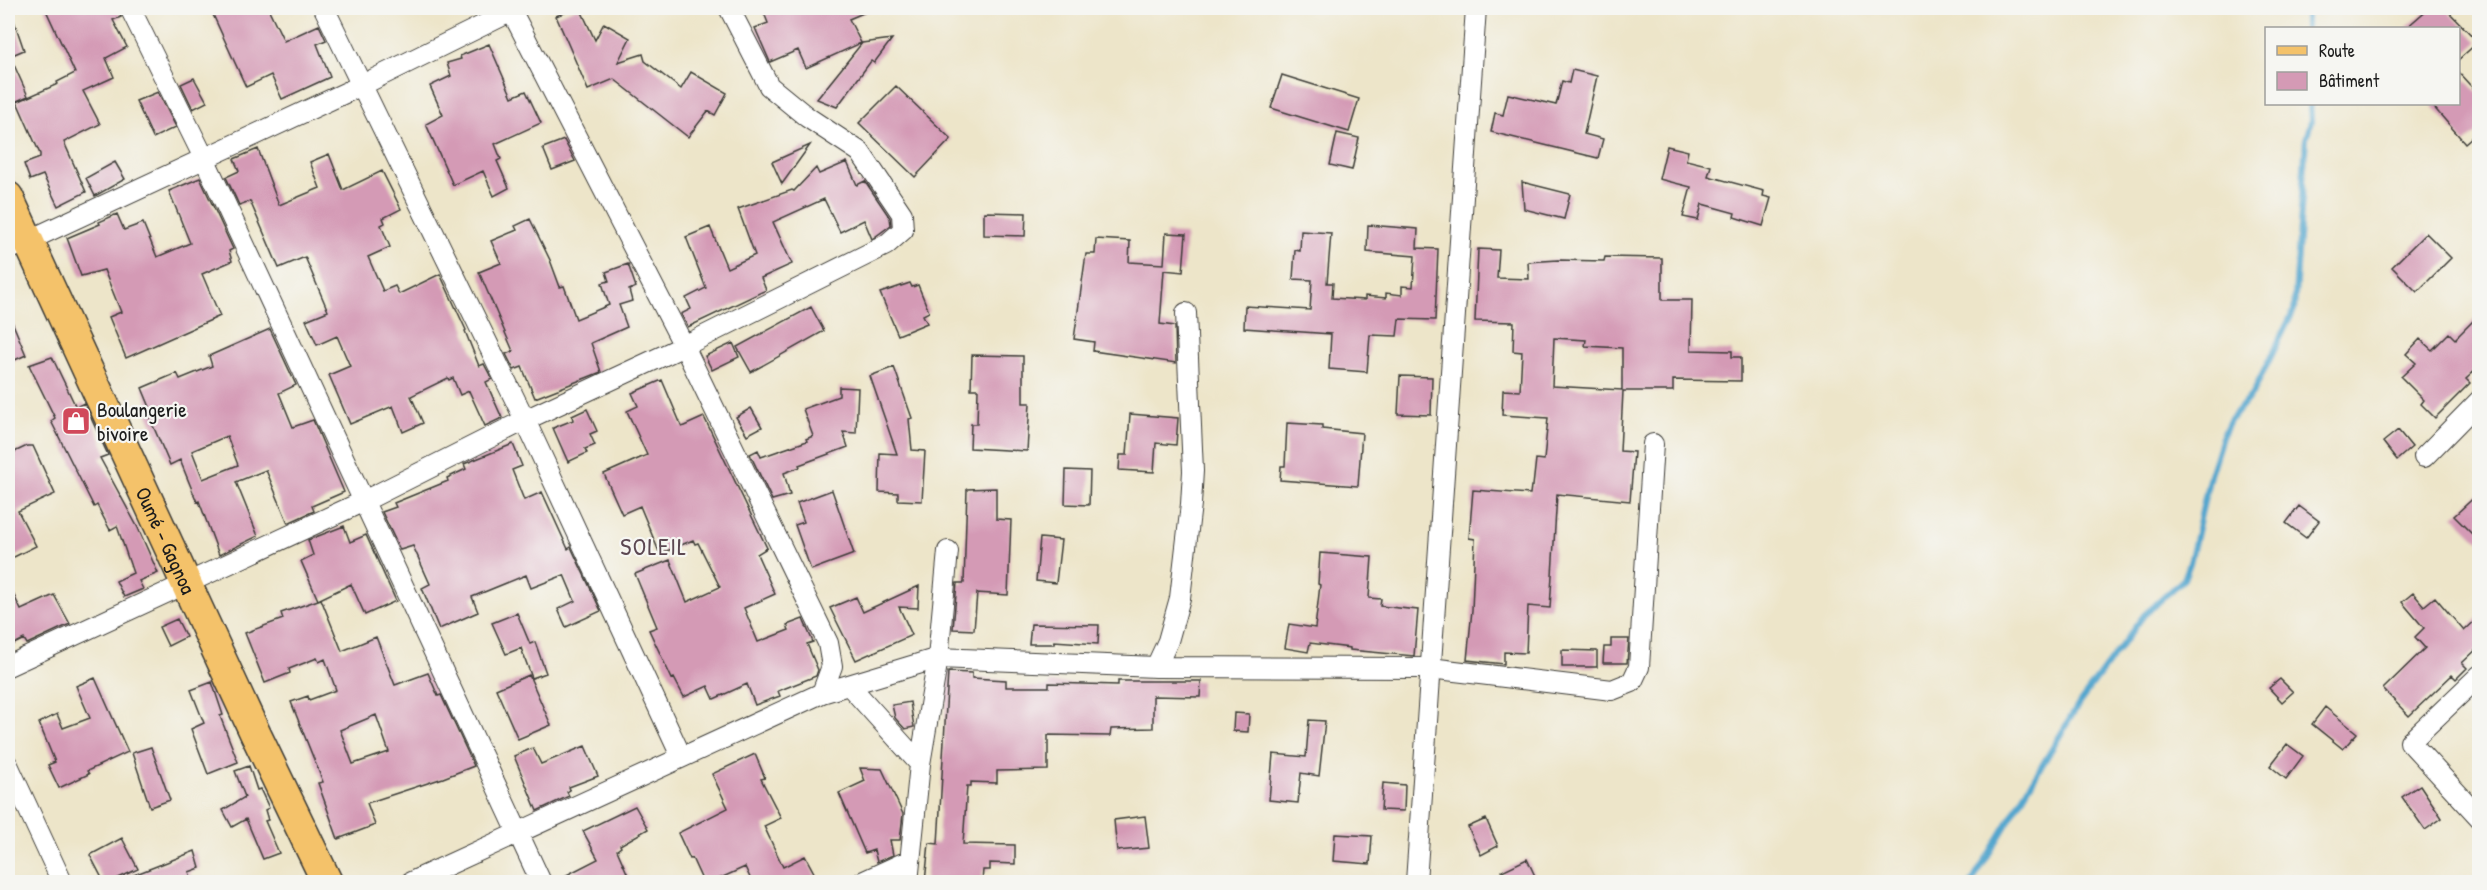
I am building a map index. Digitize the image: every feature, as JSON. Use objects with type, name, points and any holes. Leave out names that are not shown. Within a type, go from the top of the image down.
[{"type":"main road","name":"Oumé - Gagnoa","points":[[8,197],[17,245],[187,581],[256,735],[327,882]]},
{"type":"street","points":[[130,8],[204,158],[362,502],[541,882]]},
{"type":"street","points":[[324,8],[525,420],[681,756]]},
{"type":"street","points":[[8,666],[187,581],[362,502],[525,420],[684,346],[886,245],[903,230],[902,214],[860,152],[807,117],[769,86],[729,8]]},
{"type":"street","points":[[1416,882],[1476,8]]},
{"type":"street","points":[[17,245],[362,85],[511,9],[684,346],[828,643],[832,666],[822,693]]},
{"type":"street","points":[[1156,667],[1168,641],[1180,598],[1194,471],[1186,313]]},
{"type":"street","points":[[2424,457],[2480,400]]},
{"type":"street","points":[[411,882],[822,693],[938,658],[1156,667],[1430,668],[1612,690],[1632,682],[1640,667],[1653,444]]},
{"type":"street","points":[[909,882],[920,764],[938,658],[948,552]]},
{"type":"street","points":[[2480,675],[2410,742],[2480,818]]},
{"type":"street","points":[[849,685],[920,764]]},
{"type":"street","points":[[8,765],[62,882]]},
{"type":"street","points":[[862,882],[910,860]]},
{"type":"building","points":[[45,8],[118,8],[121,17],[113,20],[127,47],[106,58],[114,77],[83,91],[100,124],[64,142],[86,192],[58,206],[43,175],[30,180],[24,164],[40,158],[40,154],[17,102],[58,84],[57,82],[75,73]]},
{"type":"building","points":[[210,8],[268,8],[284,41],[319,25],[326,40],[317,44],[330,77],[282,99],[271,75],[246,87]]},
{"type":"building","points":[[580,8],[595,40],[604,23],[630,38],[618,62],[643,54],[645,61],[681,89],[691,72],[727,93],[715,115],[708,111],[688,137],[614,79],[588,90],[556,16]]},
{"type":"building","points":[[762,8],[875,8],[849,19],[861,43],[806,68],[798,50],[770,62],[755,28],[768,23]]},
{"type":"building","points":[[2429,8],[2445,8],[2478,42],[2460,58],[2460,27],[2407,27]]},
{"type":"building","points":[[10,9],[24,50],[10,56],[28,96],[8,105],[8,10]]},
{"type":"building","points":[[892,39],[874,63],[871,61],[837,107],[817,99],[862,43]]},
{"type":"building","points":[[489,44],[512,97],[526,91],[541,123],[495,144],[501,159],[497,161],[509,188],[494,196],[483,171],[453,185],[426,124],[443,115],[430,86],[451,76],[447,63],[461,59],[460,56]]},
{"type":"building","points":[[1572,70],[1597,76],[1584,134],[1603,139],[1598,158],[1491,132],[1495,113],[1503,115],[1508,94],[1556,105],[1562,81],[1569,83]]},
{"type":"building","points":[[2460,74],[2480,96],[2480,130],[2465,143],[2432,105],[2460,105]]},
{"type":"building","points":[[1282,75],[1359,99],[1349,132],[1271,108]]},
{"type":"building","points":[[194,78],[207,102],[193,109],[181,84]]},
{"type":"building","points":[[896,86],[951,139],[915,177],[859,123]]},
{"type":"building","points":[[158,92],[176,127],[153,138],[136,101]]},
{"type":"building","points":[[1337,133],[1359,138],[1352,170],[1330,165]]},
{"type":"building","points":[[564,140],[575,161],[552,170],[543,148]]},
{"type":"building","points":[[810,145],[782,184],[772,162]]},
{"type":"building","points":[[1667,146],[1688,151],[1686,160],[1711,166],[1708,176],[1764,191],[1763,196],[1771,198],[1763,226],[1734,217],[1735,213],[1702,204],[1698,220],[1683,217],[1691,187],[1659,179]]},
{"type":"building","points":[[258,149],[279,205],[320,188],[310,162],[329,154],[343,190],[382,171],[401,209],[383,218],[385,223],[381,225],[390,247],[368,257],[383,291],[395,286],[399,294],[440,274],[466,330],[479,366],[484,364],[492,379],[486,382],[502,418],[485,426],[469,391],[460,395],[453,378],[449,380],[448,378],[411,396],[423,423],[403,432],[393,406],[350,424],[329,375],[350,366],[337,336],[317,345],[306,320],[328,311],[305,257],[279,268],[250,201],[239,205],[226,177],[239,171],[234,159]]},
{"type":"building","points":[[115,162],[125,179],[95,196],[86,178]]},
{"type":"building","points":[[847,162],[857,185],[865,181],[890,218],[891,225],[872,239],[864,220],[840,232],[824,199],[773,222],[792,264],[761,278],[766,290],[688,327],[681,314],[691,309],[686,298],[706,288],[686,237],[710,227],[727,268],[755,255],[738,209],[794,191],[816,168],[819,174]]},
{"type":"building","points":[[200,178],[233,249],[229,251],[232,261],[202,274],[220,316],[126,358],[109,317],[121,312],[104,270],[81,276],[67,238],[117,214],[124,230],[143,223],[157,257],[190,243],[169,191]]},
{"type":"building","points":[[1522,182],[1570,194],[1564,219],[1524,209]]},
{"type":"building","points":[[984,212],[1026,213],[1025,236],[984,235]]},
{"type":"building","points":[[530,219],[560,287],[564,286],[576,319],[609,305],[602,283],[609,281],[606,272],[628,264],[636,287],[629,290],[632,301],[619,305],[627,327],[591,343],[601,372],[535,398],[522,367],[514,370],[506,354],[513,351],[479,272],[501,263],[491,241],[517,230],[515,226]]},
{"type":"building","points":[[1368,225],[1418,229],[1417,248],[1438,249],[1435,320],[1399,319],[1397,336],[1370,335],[1367,372],[1329,369],[1331,334],[1244,328],[1245,306],[1310,310],[1312,280],[1293,279],[1295,250],[1300,251],[1301,231],[1331,233],[1327,283],[1333,283],[1332,298],[1365,300],[1365,296],[1386,298],[1386,293],[1402,295],[1402,286],[1413,287],[1415,256],[1367,252]]},
{"type":"building","points":[[1166,233],[1186,234],[1183,272],[1164,270],[1160,324],[1175,326],[1176,363],[1093,351],[1094,342],[1074,339],[1086,254],[1095,254],[1096,239],[1130,241],[1129,262],[1164,264]]},
{"type":"building","points":[[2426,233],[2451,258],[2417,292],[2392,267]]},
{"type":"building","points":[[1478,249],[1499,250],[1497,278],[1529,279],[1528,262],[1604,261],[1605,257],[1662,258],[1662,300],[1692,300],[1691,350],[1732,351],[1732,357],[1741,357],[1741,381],[1673,380],[1673,391],[1623,391],[1620,451],[1634,452],[1630,501],[1557,494],[1550,608],[1528,606],[1526,653],[1504,652],[1504,664],[1467,660],[1475,539],[1469,538],[1473,490],[1530,494],[1536,459],[1544,460],[1548,418],[1502,415],[1503,390],[1520,391],[1522,352],[1513,351],[1514,322],[1475,321]],"holes":[[[1554,338],[1586,340],[1585,346],[1622,348],[1622,390],[1552,386]]]},
{"type":"building","points":[[910,283],[912,287],[918,285],[929,312],[923,315],[927,323],[898,335],[880,293]]},
{"type":"building","points":[[811,307],[824,331],[751,372],[737,347]]},
{"type":"building","points":[[8,312],[26,355],[8,363]]},
{"type":"building","points":[[2480,314],[2480,366],[2466,379],[2470,383],[2435,418],[2421,404],[2424,400],[2401,377],[2416,363],[2406,354],[2420,339],[2432,350],[2449,333],[2455,339]]},
{"type":"building","points":[[270,329],[296,385],[279,393],[293,427],[313,420],[344,492],[312,506],[314,511],[288,523],[266,470],[236,482],[258,536],[219,555],[199,501],[197,502],[180,460],[170,465],[148,414],[152,412],[142,388],[177,373],[180,379],[212,366],[209,356]],"holes":[[[227,436],[238,465],[203,479],[192,451]]]},
{"type":"building","points":[[733,343],[739,357],[712,370],[705,356]]},
{"type":"building","points":[[972,355],[1023,356],[1023,403],[1030,403],[1027,451],[970,448],[971,424],[977,424],[978,389],[971,389]]},
{"type":"building","points":[[52,357],[76,407],[84,403],[108,455],[100,458],[138,528],[158,573],[139,581],[143,589],[124,597],[116,581],[133,573],[117,526],[110,530],[97,505],[94,507],[51,421],[55,418],[29,365]]},
{"type":"building","points":[[894,367],[912,418],[909,419],[912,450],[925,451],[922,501],[898,500],[898,493],[879,492],[880,453],[897,454],[870,376]]},
{"type":"building","points":[[1400,376],[1432,377],[1431,415],[1398,414]]},
{"type":"building","points":[[662,380],[682,427],[704,417],[767,548],[757,554],[775,594],[744,608],[758,642],[789,630],[787,625],[803,619],[813,642],[807,644],[818,670],[816,676],[778,691],[780,696],[755,705],[747,684],[714,699],[708,686],[684,697],[674,678],[672,679],[649,630],[657,627],[635,574],[670,560],[687,602],[720,587],[698,543],[695,544],[693,540],[660,554],[640,506],[622,514],[604,474],[647,455],[627,411],[638,406],[632,393]]},
{"type":"building","points":[[839,387],[858,388],[856,433],[843,432],[848,447],[784,473],[790,495],[772,500],[750,454],[758,450],[761,457],[807,441],[806,439],[813,436],[803,409],[839,396]]},
{"type":"building","points":[[751,408],[762,427],[747,435],[736,417]]},
{"type":"building","points":[[587,409],[597,431],[590,434],[595,445],[585,449],[587,453],[568,462],[553,428],[573,420],[572,416]]},
{"type":"building","points":[[1130,414],[1178,418],[1176,445],[1156,443],[1154,472],[1119,470],[1120,455],[1127,455]]},
{"type":"building","points":[[1287,423],[1322,425],[1322,429],[1362,433],[1358,486],[1280,480],[1281,466],[1285,466]]},
{"type":"building","points":[[2398,430],[2412,447],[2397,460],[2383,442]]},
{"type":"building","points":[[513,444],[522,466],[512,470],[524,500],[542,492],[568,549],[571,547],[601,611],[566,627],[558,609],[575,601],[564,575],[531,588],[526,575],[472,597],[478,612],[439,629],[422,588],[430,584],[413,546],[400,550],[382,512],[396,507],[394,503],[448,481],[447,478],[466,469],[464,464]]},
{"type":"building","points":[[27,446],[33,446],[55,494],[18,511],[36,546],[8,560],[8,455]]},
{"type":"building","points":[[1066,470],[1090,471],[1089,505],[1065,504]]},
{"type":"building","points":[[996,488],[996,519],[1011,520],[1008,595],[977,593],[974,630],[953,629],[957,583],[964,583],[967,489]]},
{"type":"building","points":[[832,490],[854,554],[811,570],[795,525],[804,522],[797,503]]},
{"type":"building","points":[[2480,492],[2480,542],[2454,516]]},
{"type":"building","points":[[2299,506],[2319,521],[2306,538],[2286,523]]},
{"type":"building","points":[[344,526],[350,542],[366,535],[396,601],[365,615],[351,584],[318,600],[301,561],[313,555],[308,540]]},
{"type":"building","points":[[1040,538],[1061,540],[1056,583],[1036,581]]},
{"type":"building","points":[[1320,553],[1372,557],[1369,598],[1381,599],[1380,606],[1418,610],[1414,656],[1350,650],[1350,648],[1310,643],[1308,652],[1285,648],[1289,624],[1315,628],[1320,585],[1318,584]]},
{"type":"building","points":[[8,583],[21,610],[54,595],[70,624],[27,644],[24,639],[8,647]]},
{"type":"building","points":[[919,586],[918,608],[899,607],[912,635],[856,660],[830,608],[856,597],[863,612]]},
{"type":"building","points":[[2413,593],[2424,606],[2435,597],[2464,631],[2480,616],[2480,646],[2462,663],[2467,668],[2456,679],[2452,675],[2409,716],[2383,689],[2425,648],[2415,637],[2424,628],[2402,602]]},
{"type":"building","points":[[321,599],[342,651],[376,637],[395,685],[428,673],[438,696],[441,695],[474,766],[367,803],[375,825],[338,839],[318,783],[323,782],[291,702],[308,696],[309,700],[336,690],[325,659],[319,662],[317,658],[289,669],[290,673],[265,683],[245,633],[283,619],[281,613]],"holes":[[[376,715],[389,752],[353,764],[340,730]]]},
{"type":"building","points":[[517,613],[530,644],[535,642],[546,673],[532,678],[521,648],[506,654],[492,623]]},
{"type":"building","points":[[177,619],[186,637],[168,646],[159,627]]},
{"type":"building","points":[[1031,624],[1099,625],[1098,644],[1054,641],[1054,644],[1029,644]]},
{"type":"building","points":[[1611,639],[1629,639],[1627,663],[1603,663],[1604,647],[1611,647]]},
{"type":"building","points":[[1562,650],[1597,651],[1597,667],[1562,667]]},
{"type":"building","points":[[948,672],[972,673],[972,678],[1006,680],[1006,687],[1049,687],[1049,683],[1118,685],[1118,681],[1201,681],[1200,697],[1153,696],[1153,728],[1111,729],[1110,736],[1048,735],[1048,770],[997,771],[997,783],[971,782],[971,786],[967,786],[963,844],[1015,845],[1015,864],[990,863],[990,870],[983,870],[982,882],[925,882],[929,843],[938,844]]},
{"type":"building","points":[[529,675],[551,725],[518,739],[496,689]]},
{"type":"building","points":[[95,678],[128,752],[87,771],[89,774],[59,788],[48,765],[55,762],[39,723],[57,714],[63,728],[90,718],[76,686]]},
{"type":"building","points":[[2280,679],[2293,692],[2282,702],[2269,688]]},
{"type":"building","points":[[212,682],[223,715],[220,716],[238,762],[208,774],[191,729],[204,723],[191,690]]},
{"type":"building","points":[[910,702],[914,727],[905,729],[895,718],[892,705]]},
{"type":"building","points":[[2325,707],[2357,733],[2343,749],[2312,724]]},
{"type":"building","points":[[1234,713],[1249,714],[1248,732],[1233,731]]},
{"type":"building","points":[[1309,720],[1325,721],[1319,776],[1301,773],[1298,803],[1269,800],[1273,754],[1306,757]]},
{"type":"building","points":[[2287,744],[2303,756],[2286,779],[2270,766]]},
{"type":"building","points":[[585,746],[598,776],[569,787],[570,790],[567,792],[569,796],[537,811],[514,756],[533,748],[541,764]]},
{"type":"building","points":[[151,747],[170,800],[150,807],[132,753]]},
{"type":"building","points":[[755,754],[765,778],[761,779],[781,818],[764,826],[783,867],[805,856],[819,882],[752,882],[745,867],[712,882],[703,882],[692,858],[690,859],[678,833],[728,808],[712,774]]},
{"type":"building","points":[[249,766],[257,790],[260,789],[269,808],[265,810],[268,820],[265,821],[279,853],[263,859],[246,819],[232,827],[223,810],[245,797],[235,771]]},
{"type":"building","points":[[860,768],[882,769],[903,814],[900,840],[890,840],[893,855],[877,862],[874,850],[865,853],[839,793],[865,781]]},
{"type":"building","points":[[1383,783],[1405,785],[1404,811],[1381,810]]},
{"type":"building","points":[[2420,785],[2442,818],[2425,830],[2402,797]]},
{"type":"building","points":[[635,806],[648,829],[620,845],[621,847],[617,850],[631,882],[553,882],[598,859],[583,831]]},
{"type":"building","points":[[1145,816],[1149,848],[1117,851],[1114,820]]},
{"type":"building","points":[[1486,819],[1498,846],[1481,855],[1468,827]]},
{"type":"building","points":[[1335,834],[1372,836],[1370,864],[1333,861]]},
{"type":"building","points":[[122,838],[138,869],[110,882],[104,882],[90,855]]},
{"type":"building","points":[[195,851],[200,868],[189,872],[193,882],[116,882]]},
{"type":"building","points":[[1527,859],[1536,878],[1525,882],[1507,882],[1502,871]]},
{"type":"waterway","points":[[2306,8],[2306,27]]},
{"type":"waterway","points":[[1972,882],[2080,702],[2144,615],[2184,579],[2222,437],[2230,420],[2253,393],[2294,310],[2306,139],[2311,121],[2310,105]]},
{"type":"place","name":"Boulangerie bivoire","points":[[76,421]]},
{"type":"district","name":"SOLEIL","points":[[654,546]]}]
